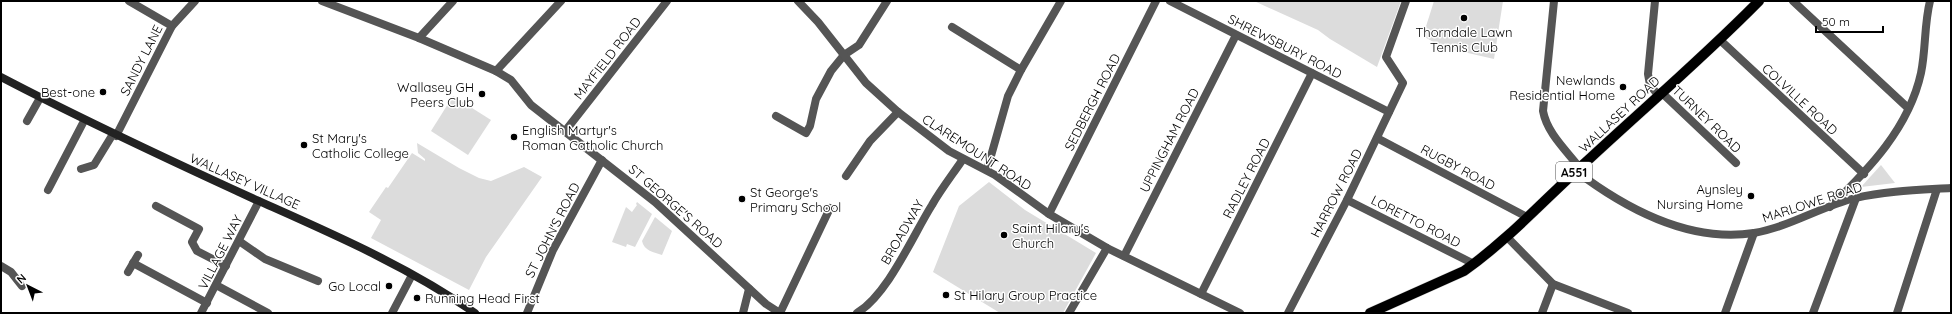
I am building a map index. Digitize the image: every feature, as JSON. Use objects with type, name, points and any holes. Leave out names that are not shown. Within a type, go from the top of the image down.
[{"type":"main road","name":"WALLASEY ROAD","points":[[1370,313],[1458,274],[1474,264],[1508,237],[1578,169],[1720,40],[1759,1]]},
{"type":"main road","name":"WALLASEY VILLAGE","points":[[1,77],[84,121],[359,246],[450,296],[475,313]]},
{"type":"street","points":[[129,1],[172,26]]},
{"type":"street","name":"SANDY LANE","points":[[81,169],[94,165],[114,135],[172,26],[195,1]]},
{"type":"street","name":"ST GEORGE'S ROAD","points":[[322,1],[334,3],[419,38],[496,71],[511,80],[531,104],[656,202],[766,304],[780,313]]},
{"type":"street","points":[[419,38],[453,1]]},
{"type":"street","points":[[496,71],[561,1]]},
{"type":"street","name":"MAYFIELD ROAD","points":[[566,130],[667,1]]},
{"type":"street","name":"CLAREMOUNT ROAD","points":[[798,1],[818,22],[866,83],[898,112],[934,140],[963,159],[986,170],[1049,214],[1107,248],[1240,313]]},
{"type":"street","points":[[776,116],[806,133],[810,126],[816,99],[831,71],[844,55],[859,45],[888,1]]},
{"type":"street","points":[[986,170],[1008,96],[1021,70],[1061,1]]},
{"type":"street","name":"SEDBERGH ROAD","points":[[1049,214],[1156,1]]},
{"type":"street","name":"SHREWSBURY ROAD","points":[[1170,1],[1389,112]]},
{"type":"street","name":"HARROW ROAD","points":[[1288,313],[1377,138],[1403,83],[1386,57],[1406,1]]},
{"type":"street","name":"MARLOWE ROAD","points":[[1554,1],[1543,111],[1545,120],[1578,169],[1608,195],[1632,208],[1666,222],[1691,230],[1710,233],[1754,233],[1790,223],[1856,198],[1891,192],[1951,188]]},
{"type":"street","name":"TURNEY ROAD","points":[[1655,1],[1648,74],[1650,85],[1736,163]]},
{"type":"street","points":[[1793,1],[1908,108]]},
{"type":"street","points":[[1829,207],[1864,174],[1895,136],[1915,93],[1921,74],[1924,56],[1926,16],[1930,1]]},
{"type":"street","points":[[952,27],[1021,70]]},
{"type":"street","name":"UPPINGHAM ROAD","points":[[1124,256],[1236,35]]},
{"type":"street","name":"COLVILLE ROAD","points":[[1720,40],[1864,174]]},
{"type":"street","name":"RADLEY ROAD","points":[[1202,294],[1312,73]]},
{"type":"street","points":[[27,121],[40,98]]},
{"type":"street","points":[[846,176],[870,141],[898,112]]},
{"type":"street","points":[[48,190],[84,121]]},
{"type":"street","name":"RUGBY ROAD","points":[[1377,138],[1527,217]]},
{"type":"street","name":"BROADWAY","points":[[857,313],[874,301],[933,203],[963,159]]},
{"type":"street","name":"ST JOHN'S ROAD","points":[[527,313],[554,250],[602,160]]},
{"type":"street","points":[[1898,313],[1938,189]]},
{"type":"street","points":[[1813,313],[1856,198]]},
{"type":"street","name":"LORETTO ROAD","points":[[1346,200],[1474,264]]},
{"type":"street","name":"VILLAGE WAY","points":[[201,313],[259,201]]},
{"type":"street","points":[[156,206],[199,229],[192,242],[197,251],[226,266]]},
{"type":"street","points":[[780,313],[830,208]]},
{"type":"street","points":[[1725,313],[1754,233]]},
{"type":"street","points":[[1508,237],[1552,284],[1628,313]]},
{"type":"street","points":[[239,241],[265,259],[318,281]]},
{"type":"street","points":[[1069,313],[1107,248]]},
{"type":"street","points":[[128,272],[138,255]]},
{"type":"street","points":[[134,263],[207,303]]},
{"type":"street","points":[[1,266],[11,272],[22,286]]},
{"type":"street","points":[[392,313],[412,275]]},
{"type":"street","points":[[1542,313],[1552,284]]},
{"type":"street","points":[[216,285],[268,313]]},
{"type":"street","points":[[743,313],[750,289]]},
{"type":"shaded area","points":[[1254,1],[1401,1],[1377,67],[1330,39],[1318,30]]},
{"type":"shaded area","name":"Thorndale Lawn Tennis Club","points":[[1434,1],[1503,1],[1494,59],[1442,47],[1423,36]]},
{"type":"shaded area","points":[[453,96],[491,120],[468,155],[431,131]]},
{"type":"shaded area","points":[[417,143],[479,178],[491,181],[524,167],[542,177],[486,257],[469,290],[371,238],[381,220],[369,212],[386,187],[388,188],[412,153],[425,161],[425,159],[418,153]]},
{"type":"shaded area","points":[[1881,165],[1895,183],[1861,187]]},
{"type":"shaded area","points":[[989,182],[1025,210],[1096,253],[1063,313],[1000,313],[933,272],[959,206]]},
{"type":"shaded area","points":[[637,202],[652,214],[635,247],[627,244],[626,247],[612,242],[626,207],[632,212],[637,205]]},
{"type":"shaded area","points":[[655,217],[672,231],[662,255],[647,249],[642,241]]},
{"type":"place","name":"Thorndale Lawn Tennis Club","points":[[1464,18]]},
{"type":"place","name":"Newlands Residential Home","points":[[1623,87]]},
{"type":"place","name":"Best-one","points":[[103,92]]},
{"type":"place","name":"Wallasey GH Peers Club","points":[[482,94]]},
{"type":"place","name":"English Martyr's Roman Catholic Church","points":[[514,137]]},
{"type":"place","name":"St Mary's Catholic College","points":[[304,145]]},
{"type":"place","name":"Aynsley Nursing Home","points":[[1751,196]]},
{"type":"place","name":"St George's Primary School","points":[[742,199]]},
{"type":"place","name":"Saint Hilary's Church","points":[[1004,235]]},
{"type":"place","name":"Go Local","points":[[389,286]]},
{"type":"place","name":"St Hilary Group Practice","points":[[946,295]]},
{"type":"place","name":"Running Head First","points":[[417,298]]}]
